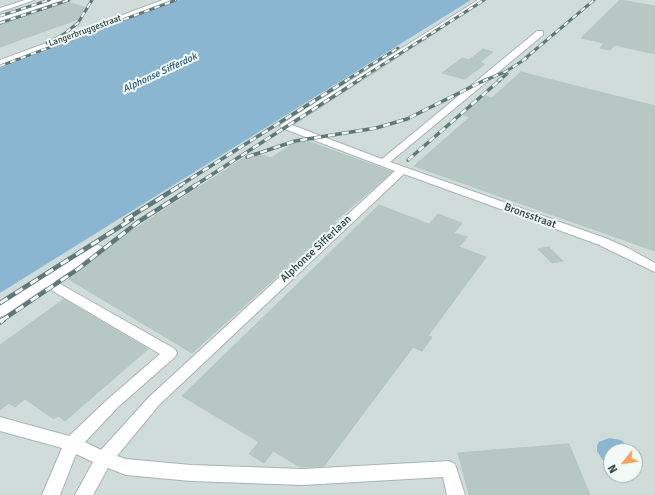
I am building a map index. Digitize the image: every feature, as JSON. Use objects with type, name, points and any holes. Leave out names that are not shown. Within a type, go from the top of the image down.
[{"type":"street","points":[[0,10],[31,0]]},
{"type":"street","points":[[0,19],[60,0]]},
{"type":"street","name":"Langerbruggestraat","points":[[0,63],[169,0]]},
{"type":"street","points":[[402,170],[285,126],[482,0]]},
{"type":"street","points":[[384,163],[540,33]]},
{"type":"street","name":"Bronsstraat","points":[[402,170],[601,242],[624,251],[655,268]]},
{"type":"street","name":"Alphonse Sifferlaan","points":[[84,495],[104,459],[154,401],[402,170]]},
{"type":"street","points":[[0,312],[97,249]]},
{"type":"street","points":[[46,281],[170,353],[113,403],[72,444],[51,495]]},
{"type":"street","points":[[0,424],[72,444],[104,459],[126,467],[184,472],[296,477],[448,469],[456,495]]},
{"type":"shaded area","points":[[0,0],[180,0],[0,68]]},
{"type":"shaded area","points":[[471,0],[655,0],[655,495],[0,495],[0,293]]},
{"type":"water","name":"Alphonse Sifferdok","points":[[180,0],[471,0],[0,293],[0,68]]},
{"type":"water","points":[[609,438],[621,440],[624,443],[603,443],[603,460],[597,451],[599,442]]},
{"type":"building","points":[[620,0],[655,6],[655,54],[615,45],[610,50],[600,48],[604,43],[581,38]]},
{"type":"building","points":[[68,2],[84,7],[79,19],[0,47],[0,24]]},
{"type":"building","points":[[483,49],[493,52],[480,62],[485,64],[465,79],[442,73],[462,58],[469,60]]},
{"type":"building","points":[[521,72],[655,106],[655,251],[414,166],[470,117],[463,115],[485,96],[492,98]]},
{"type":"building","points":[[301,139],[392,172],[334,222],[336,223],[192,353],[65,277],[102,253],[104,249],[253,152],[271,158]]},
{"type":"building","points":[[379,205],[429,224],[438,214],[462,223],[454,233],[467,237],[459,247],[486,257],[428,336],[432,337],[422,351],[413,347],[324,466],[300,467],[273,451],[264,463],[249,454],[259,442],[182,396]]},
{"type":"building","points":[[549,247],[563,261],[552,263],[538,249]]},
{"type":"building","points":[[64,299],[148,349],[65,421],[58,416],[54,419],[25,399],[15,407],[9,403],[0,410],[0,345]]},
{"type":"building","points":[[569,444],[590,495],[469,495],[458,453]]},
{"type":"railway","points":[[0,16],[49,0]]},
{"type":"railway","points":[[0,23],[69,0]]},
{"type":"railway","points":[[47,43],[64,34],[78,23],[92,0]]},
{"type":"railway","points":[[0,66],[176,0]]},
{"type":"railway","points":[[357,81],[484,0]]},
{"type":"railway","points":[[522,61],[594,0]]},
{"type":"railway","points":[[345,81],[398,48]]},
{"type":"railway","points":[[483,81],[505,72],[527,58]]},
{"type":"railway","points":[[498,81],[507,74]]},
{"type":"railway","points":[[179,186],[347,80]]},
{"type":"railway","points":[[194,186],[359,80]]},
{"type":"railway","points":[[408,160],[500,80]]},
{"type":"railway","points":[[247,157],[295,141],[376,128],[407,119],[483,81]]},
{"type":"railway","points":[[125,220],[181,185]]},
{"type":"railway","points":[[1,321],[78,269],[138,222],[196,185]]},
{"type":"railway","points":[[0,303],[132,219]]}]
